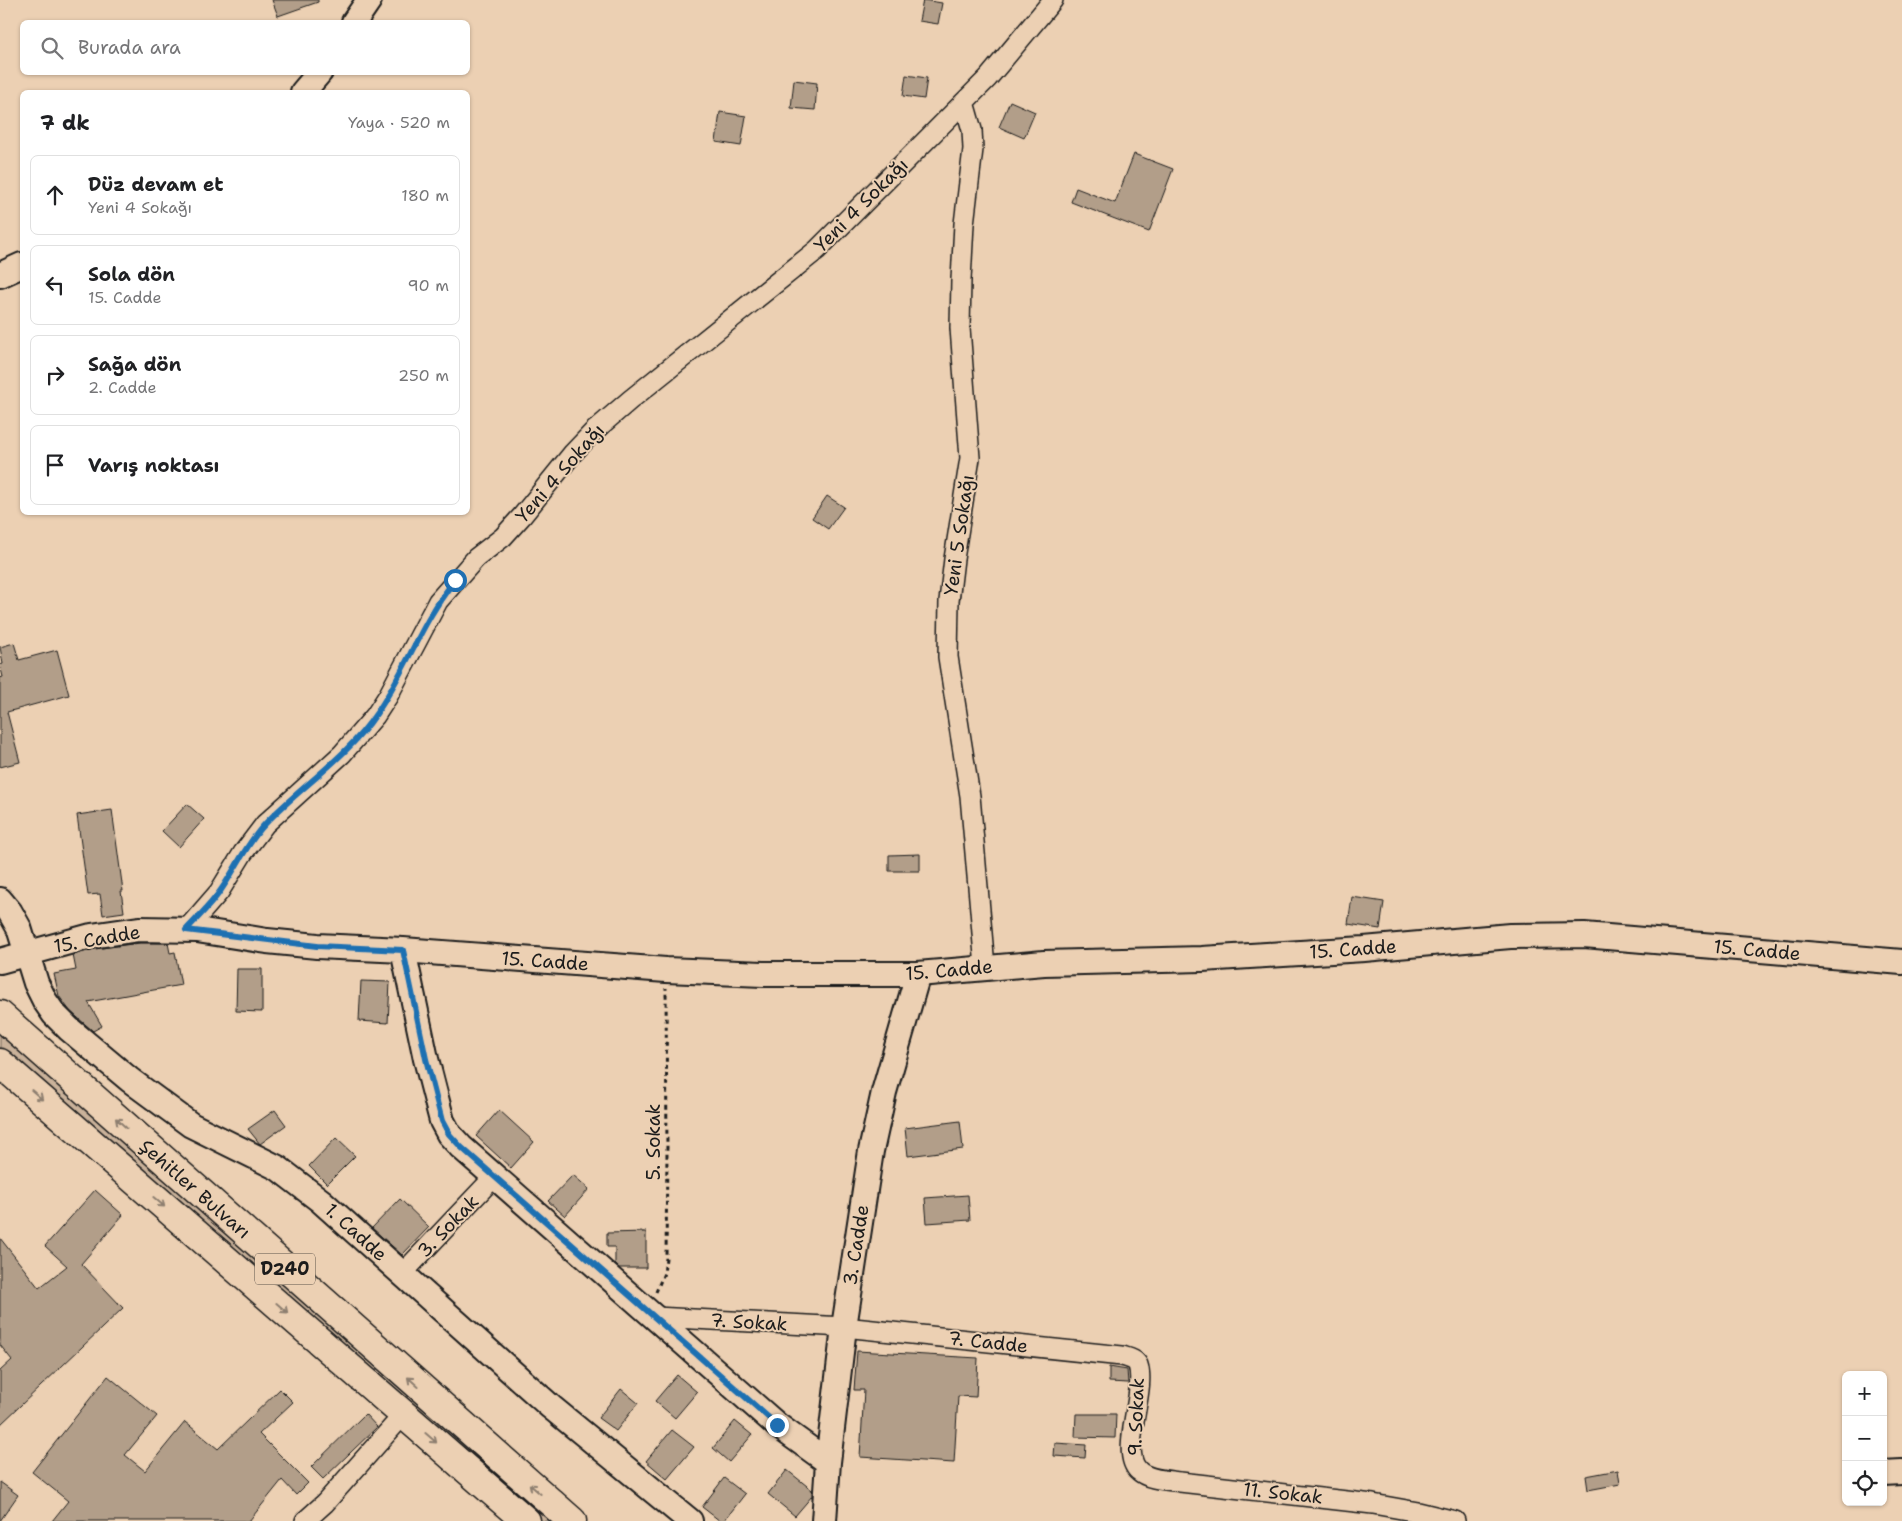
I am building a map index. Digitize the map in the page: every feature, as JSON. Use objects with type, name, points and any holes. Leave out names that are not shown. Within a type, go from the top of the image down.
[{"type":"main road","name":"Şehitler Bulvarı","points":[[0,1015],[572,1521]]},
{"type":"main road","name":"Şehitler Bulvarı","points":[[0,1063],[526,1521]]},
{"type":"street","points":[[355,20],[369,0]]},
{"type":"street","name":"Yeni 4 Sokağı","points":[[186,930],[219,892],[260,830],[342,754],[375,716],[388,696],[438,600],[476,558],[503,537],[572,453],[630,400],[817,250],[988,78],[1052,0]]},
{"type":"street","points":[[304,90],[317,75]]},
{"type":"street","name":"Yeni 5 Sokağı","points":[[964,102],[972,130],[973,149],[964,224],[960,328],[970,458],[954,559],[948,657],[970,796],[985,967]]},
{"type":"street","points":[[0,275],[20,266]]},
{"type":"street","name":"1. Cadde","points":[[0,900],[10,912],[19,928],[36,983],[45,1001],[54,1014],[104,1060],[191,1125],[258,1157],[278,1168],[297,1182],[321,1201],[551,1407],[690,1521]]},
{"type":"street","name":"15. Cadde","points":[[0,961],[116,932],[139,929],[186,930],[317,946],[403,950],[666,970],[788,974],[918,974],[985,967],[1089,961],[1212,958],[1364,949],[1510,936],[1584,934],[1902,962]]},
{"type":"street","points":[[403,950],[426,1059],[442,1121],[449,1134],[494,1177],[777,1425],[828,1462]]},
{"type":"street","name":"3. Cadde","points":[[824,1521],[828,1462],[844,1327],[871,1151],[884,1092],[918,974]]},
{"type":"street","name":"3. Sokak","points":[[402,1274],[494,1177]]},
{"type":"street","name":"7. Sokak","points":[[650,1313],[844,1327]]},
{"type":"street","name":"7. Cadde","points":[[844,1327],[1112,1355],[1133,1359]]},
{"type":"street","name":"9. Sokak","points":[[1133,1359],[1138,1365],[1139,1383],[1132,1433],[1132,1458],[1134,1465],[1142,1473]]},
{"type":"street","points":[[305,1521],[325,1503],[404,1414]]},
{"type":"street","points":[[1887,1473],[1902,1472]]},
{"type":"street","name":"11. Sokak","points":[[1142,1473],[1159,1479],[1180,1482],[1373,1504],[1455,1521]]},
{"type":"path","name":"5. Sokak","points":[[650,1313],[664,1273],[666,1258],[666,970]]},
{"type":"shaded area","points":[[0,1032],[558,1521],[540,1521],[60,1101],[0,1048]]},
{"type":"building","points":[[272,0],[318,0],[318,2],[278,16]]},
{"type":"building","points":[[923,0],[942,3],[938,24],[919,21]]},
{"type":"building","points":[[906,75],[927,78],[924,99],[903,96]]},
{"type":"building","points":[[794,80],[817,83],[815,110],[791,108]]},
{"type":"building","points":[[1010,101],[1035,112],[1024,138],[999,127]]},
{"type":"building","points":[[720,112],[746,116],[741,146],[716,142]]},
{"type":"building","points":[[1134,154],[1173,169],[1149,232],[1071,202],[1076,188],[1115,203]]},
{"type":"building","points":[[827,496],[844,507],[828,529],[812,518]]},
{"type":"building","points":[[14,643],[19,660],[57,650],[69,695],[7,712],[20,762],[0,767],[0,678],[3,677],[0,665],[3,664],[0,647]]},
{"type":"building","points":[[187,804],[204,819],[179,847],[162,831]]},
{"type":"building","points":[[112,810],[124,912],[103,915],[100,894],[88,895],[77,815]]},
{"type":"building","points":[[920,854],[920,871],[889,871],[889,855]]},
{"type":"building","points":[[1352,897],[1384,902],[1380,929],[1348,924]]},
{"type":"building","points":[[140,943],[168,943],[170,953],[175,952],[181,985],[88,1002],[102,1026],[93,1031],[70,1011],[59,996],[54,974],[76,970],[73,955],[94,949]]},
{"type":"building","points":[[237,969],[262,969],[262,1012],[236,1011]]},
{"type":"building","points":[[361,981],[390,982],[388,1023],[359,1021]]},
{"type":"building","points":[[275,1110],[286,1125],[260,1144],[248,1129]]},
{"type":"building","points":[[499,1110],[534,1142],[511,1168],[476,1136]]},
{"type":"building","points":[[960,1121],[963,1149],[908,1156],[905,1128]]},
{"type":"building","points":[[336,1138],[355,1156],[327,1184],[309,1166]]},
{"type":"building","points":[[573,1175],[589,1189],[565,1216],[548,1201]]},
{"type":"building","points":[[95,1190],[123,1215],[81,1264],[123,1308],[0,1425],[0,1371],[12,1360],[0,1345],[0,1238],[39,1288],[67,1266],[45,1246]]},
{"type":"building","points":[[968,1195],[970,1220],[927,1223],[925,1198]]},
{"type":"building","points":[[400,1199],[429,1227],[402,1255],[372,1228]]},
{"type":"building","points":[[646,1232],[646,1268],[619,1268],[615,1264],[615,1247],[607,1247],[607,1233]]},
{"type":"building","points":[[857,1351],[978,1358],[976,1397],[958,1396],[954,1463],[860,1457],[864,1390],[854,1390]]},
{"type":"building","points":[[1109,1367],[1127,1370],[1128,1383],[1109,1382]]},
{"type":"building","points":[[677,1375],[697,1392],[675,1418],[655,1401]]},
{"type":"building","points":[[108,1376],[157,1416],[125,1455],[145,1471],[185,1422],[218,1449],[280,1389],[293,1402],[259,1434],[308,1483],[296,1495],[282,1480],[249,1521],[52,1521],[68,1501],[32,1472]]},
{"type":"building","points":[[621,1389],[638,1403],[616,1431],[598,1418]]},
{"type":"building","points":[[365,1414],[377,1427],[323,1479],[311,1467]]},
{"type":"building","points":[[1076,1414],[1116,1414],[1115,1438],[1075,1437]]},
{"type":"building","points":[[735,1421],[752,1435],[729,1462],[713,1448]]},
{"type":"building","points":[[672,1430],[694,1447],[667,1479],[646,1461]]},
{"type":"building","points":[[1055,1443],[1086,1445],[1085,1458],[1054,1456]]},
{"type":"building","points":[[787,1470],[812,1490],[812,1496],[795,1516],[768,1494]]},
{"type":"building","points":[[1618,1470],[1620,1484],[1588,1490],[1586,1476]]},
{"type":"building","points":[[724,1478],[745,1494],[724,1521],[720,1521],[702,1507]]},
{"type":"building","points":[[0,1482],[18,1495],[0,1521]]},
{"type":"route","points":[[455,580],[438,600],[388,696],[375,716],[342,754],[265,824],[243,853],[219,892],[186,930],[317,946],[403,950],[426,1059],[442,1121],[449,1134],[461,1147],[777,1425]]}]
